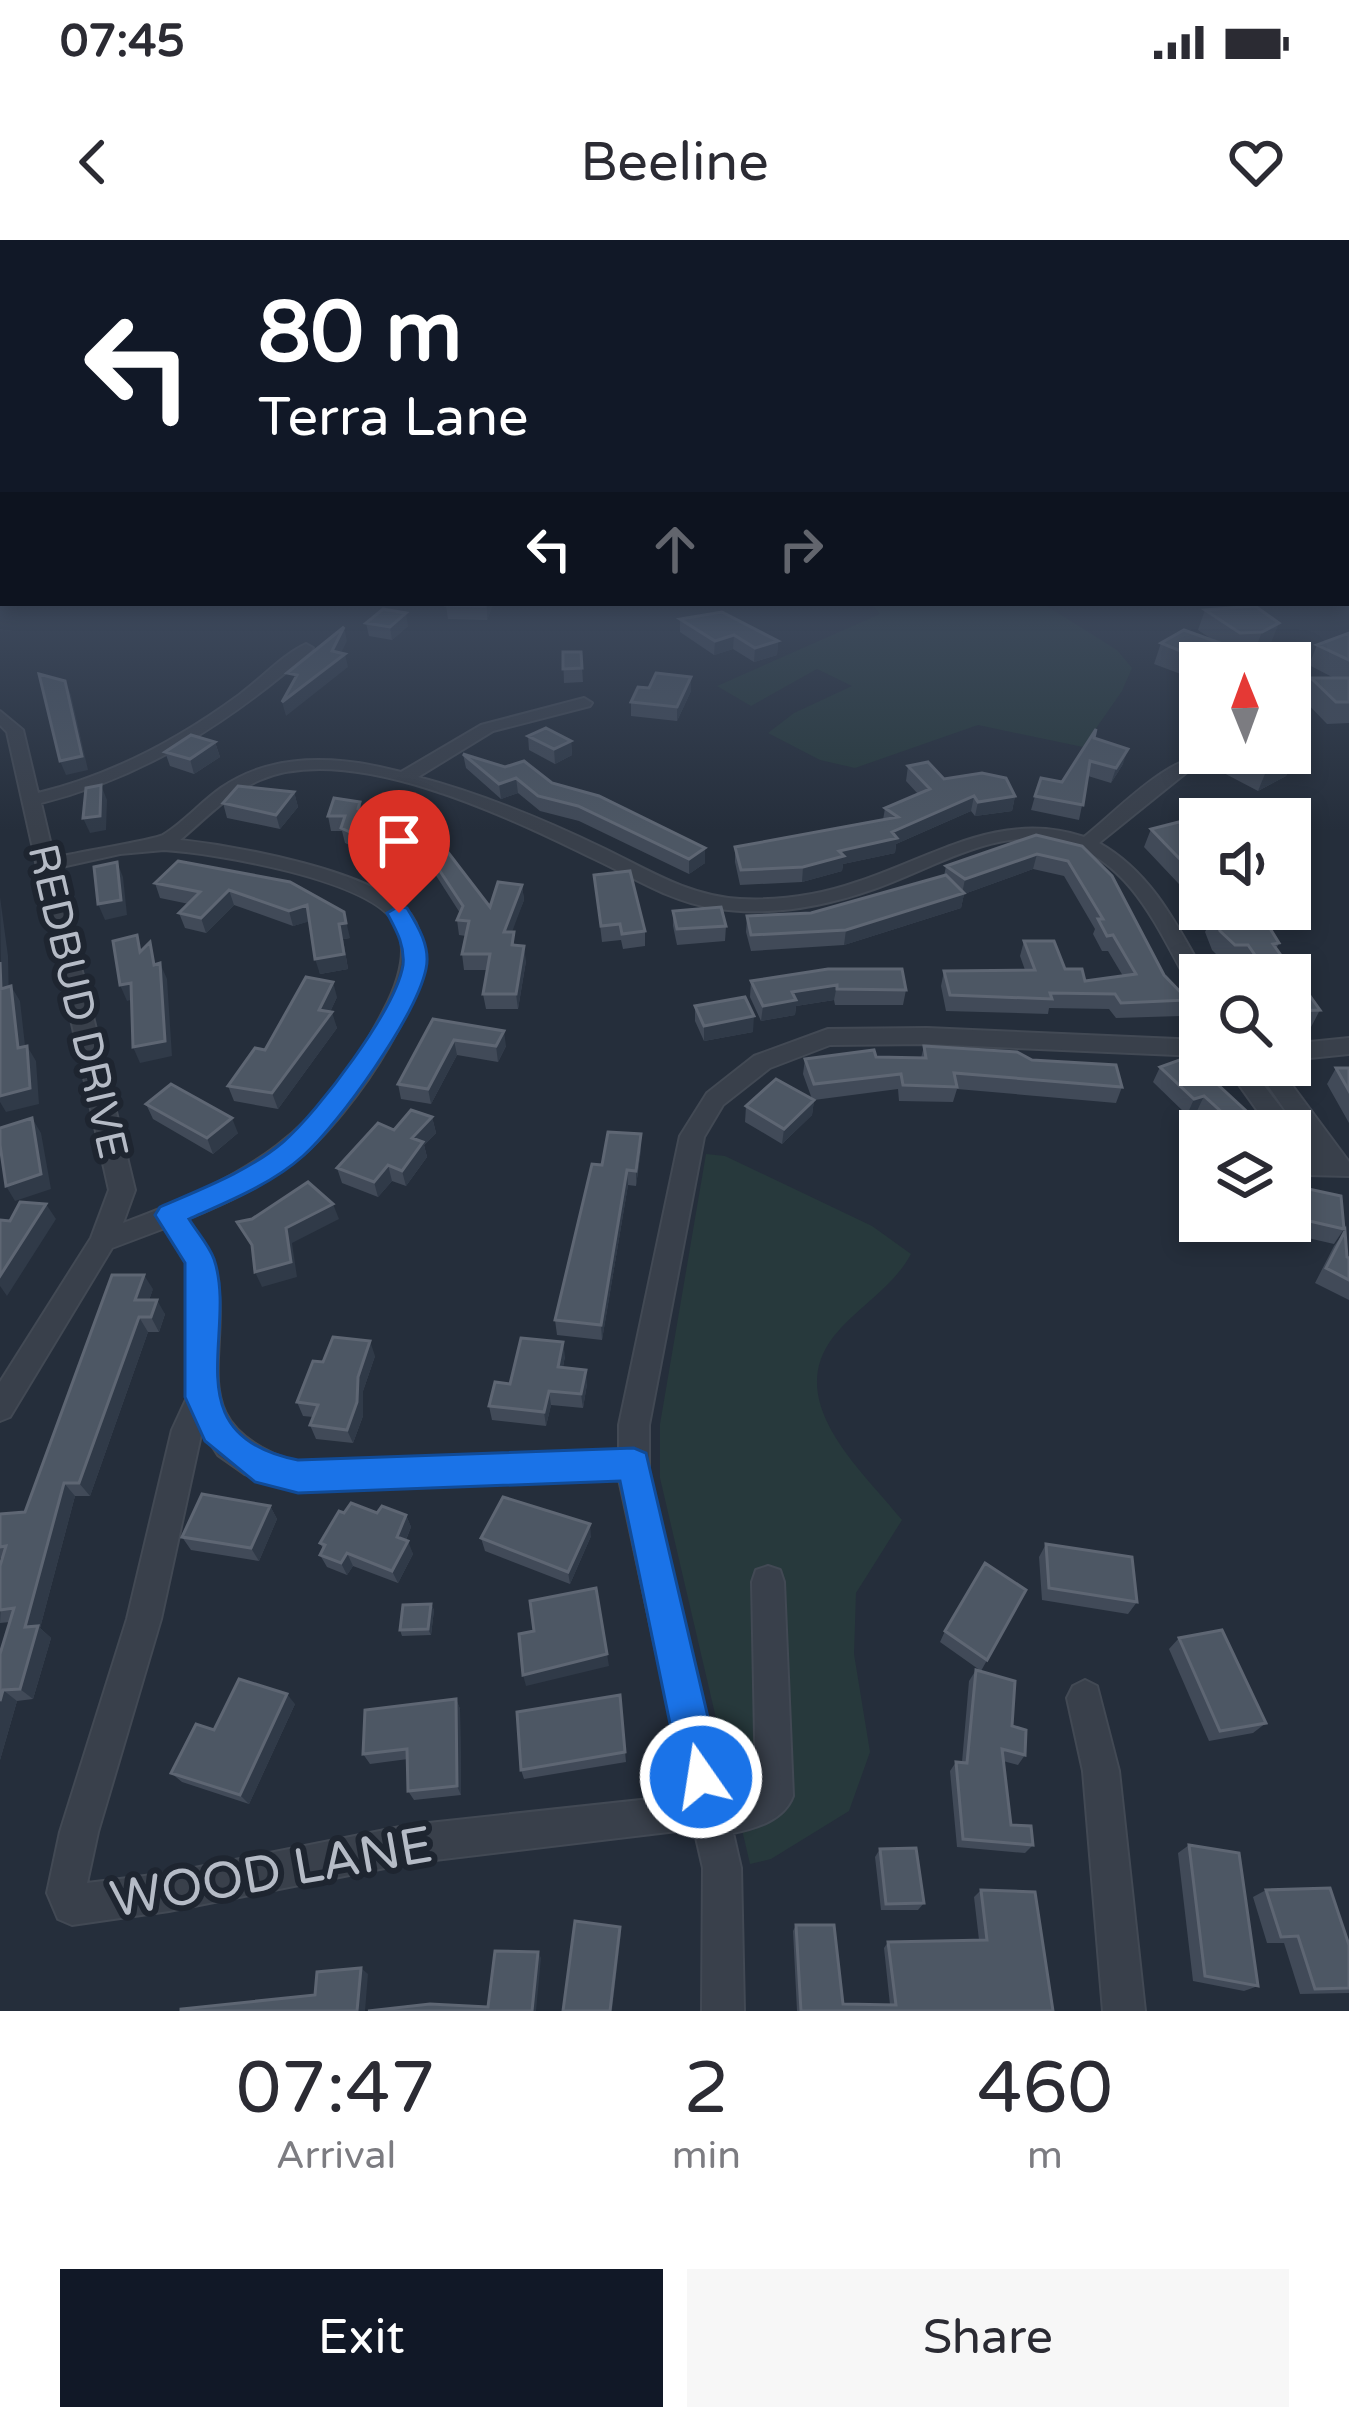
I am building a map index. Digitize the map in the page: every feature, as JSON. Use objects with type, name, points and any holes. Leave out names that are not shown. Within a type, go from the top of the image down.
[{"type":"street","points":[[30,800],[101,781],[252,697],[288,665]]},
{"type":"street","points":[[403,778],[496,724],[584,703]]},
{"type":"street","name":"REDBUD DRIVE","points":[[0,716],[15,730],[122,1179],[103,1240],[0,1408]]},
{"type":"street","points":[[163,844],[236,786],[278,767],[350,765],[403,778],[560,837],[694,898],[738,905],[845,893],[993,835],[1036,832],[1087,844],[1134,875],[1182,954]]},
{"type":"street","points":[[1087,844],[1179,770]]},
{"type":"street","points":[[47,866],[163,844],[211,849],[362,887],[399,913],[416,958],[406,993],[364,1066],[311,1132],[252,1176],[103,1240]]},
{"type":"street","points":[[723,2011],[727,1907],[634,1464],[638,1403],[688,1147],[715,1099],[762,1062],[828,1037],[867,1034],[1179,1047]]},
{"type":"street","points":[[1311,1050],[1349,1046]]},
{"type":"street","points":[[1252,1086],[1270,1110]]},
{"type":"street","points":[[1311,1129],[1340,1169],[1316,1168],[1311,1162]]},
{"type":"street","points":[[170,1215],[200,1262],[202,1397],[218,1430],[267,1470],[298,1477],[634,1464]]},
{"type":"street","name":"WOOD LANE","points":[[202,1397],[187,1430],[144,1618],[79,1832],[66,1893],[72,1905],[169,1892],[410,1844],[677,1812],[711,1819],[744,1815],[776,1796],[768,1582]]},
{"type":"street","points":[[1085,1698],[1101,1771],[1124,2011]]},
{"type":"shaded area","points":[[765,665],[1132,668],[1122,691],[1083,747],[978,725],[855,768],[820,760],[768,733],[794,713],[852,686],[817,669],[751,706],[717,686]]},
{"type":"shaded area","points":[[706,1154],[725,1156],[872,1226],[911,1254],[834,1336],[820,1361],[817,1386],[834,1434],[902,1520],[856,1593],[854,1654],[870,1752],[849,1811],[771,1859],[750,1864],[660,1478],[660,1424]]},
{"type":"building","points":[[297,665],[331,665],[282,702],[297,675],[287,673]]},
{"type":"building","points":[[656,673],[691,677],[677,707],[631,702],[638,687],[649,688]]},
{"type":"building","points":[[39,674],[65,681],[82,756],[60,761]]},
{"type":"building","points":[[1311,678],[1349,678],[1349,702],[1336,702]]},
{"type":"building","points":[[546,728],[571,741],[554,749],[528,736]]},
{"type":"building","points":[[1096,729],[1094,738],[1128,749],[1116,768],[1090,761],[1083,805],[1035,796],[1041,778],[1062,782]]},
{"type":"building","points":[[191,735],[215,742],[190,759],[165,752]]},
{"type":"building","points":[[463,754],[505,767],[524,761],[552,783],[599,796],[705,848],[689,859],[578,806],[538,796],[516,778],[499,784]]},
{"type":"building","points":[[928,762],[944,779],[982,773],[1006,778],[1015,796],[978,802],[974,796],[892,832],[897,838],[839,851],[844,856],[803,867],[741,870],[735,847],[898,817],[885,808],[930,789],[908,766]]},
{"type":"building","points":[[101,785],[100,816],[83,818],[86,788]]},
{"type":"building","points":[[238,786],[294,792],[276,815],[223,803]]},
{"type":"building","points":[[334,798],[360,802],[358,809],[447,851],[490,907],[498,882],[522,885],[504,932],[514,932],[512,945],[524,946],[516,994],[483,994],[490,954],[462,954],[469,921],[457,920],[463,906],[432,859],[423,865],[341,828],[345,816],[328,816]]},
{"type":"building","points":[[1179,822],[1179,858],[1151,829]]},
{"type":"building","points":[[1036,835],[1082,846],[1112,876],[1164,975],[1179,991],[1179,1000],[1121,1003],[1115,994],[1050,993],[1052,999],[950,995],[944,971],[1035,970],[1024,941],[1054,941],[1065,969],[1082,969],[1085,981],[1136,974],[1113,935],[1107,936],[1098,919],[1103,919],[1068,861],[1037,854],[965,879],[946,866]]},
{"type":"building","points":[[178,861],[290,882],[344,912],[346,923],[339,924],[344,954],[315,959],[307,905],[289,911],[229,890],[201,918],[179,913],[200,892],[155,883]]},
{"type":"building","points":[[117,862],[121,900],[98,904],[94,867]]},
{"type":"building","points":[[630,871],[645,931],[622,934],[620,924],[601,926],[594,875]]},
{"type":"building","points":[[946,875],[964,893],[846,930],[751,935],[747,916],[811,913]]},
{"type":"building","points":[[721,907],[726,926],[677,929],[673,911]]},
{"type":"building","points":[[1271,930],[1280,954],[1254,954],[1248,945],[1235,945],[1220,931]]},
{"type":"building","points":[[137,935],[140,952],[150,942],[154,965],[160,963],[165,1041],[133,1047],[131,983],[120,985],[113,941]]},
{"type":"building","points":[[0,962],[1,989],[11,986],[18,1048],[27,1046],[30,1088],[0,1096]]},
{"type":"building","points":[[828,969],[902,969],[906,990],[837,989],[837,985],[792,992],[796,1000],[763,1006],[751,981]]},
{"type":"building","points":[[306,977],[333,982],[319,1010],[332,1012],[272,1093],[228,1086],[255,1048],[265,1050]]},
{"type":"building","points":[[745,997],[754,1016],[704,1026],[695,1006]]},
{"type":"building","points":[[433,1019],[504,1031],[496,1046],[454,1040],[428,1089],[398,1084]]},
{"type":"building","points":[[924,1046],[1116,1065],[1122,1087],[954,1073],[957,1087],[903,1085],[901,1074],[814,1084],[805,1059],[874,1050],[876,1057],[926,1058]]},
{"type":"building","points":[[1179,1060],[1179,1085],[1160,1067]]},
{"type":"building","points":[[1336,1068],[1349,1068],[1349,1091]]},
{"type":"building","points":[[776,1079],[814,1100],[784,1129],[746,1106]]},
{"type":"building","points":[[171,1084],[232,1118],[207,1138],[146,1104]]},
{"type":"building","points":[[1180,1086],[1219,1086],[1245,1110],[1219,1110],[1204,1096],[1194,1099]]},
{"type":"building","points":[[411,1110],[432,1117],[412,1138],[423,1142],[402,1171],[388,1165],[374,1182],[337,1168],[378,1123],[394,1130]]},
{"type":"building","points":[[32,1118],[41,1174],[6,1186],[0,1128]]},
{"type":"building","points":[[608,1132],[641,1134],[636,1171],[627,1170],[601,1325],[555,1320],[592,1164],[602,1165]]},
{"type":"building","points":[[308,1182],[333,1204],[286,1228],[291,1262],[255,1272],[252,1245],[237,1222],[252,1219]]},
{"type":"building","points":[[1311,1190],[1341,1196],[1344,1229],[1311,1221]]},
{"type":"building","points":[[20,1202],[46,1204],[0,1276],[0,1220],[10,1221]]},
{"type":"building","points":[[1345,1231],[1349,1258],[1349,1280],[1326,1268]]},
{"type":"building","points":[[112,1275],[144,1275],[135,1300],[157,1300],[151,1317],[139,1317],[79,1483],[64,1483],[25,1627],[38,1626],[20,1689],[3,1690],[0,1701],[0,1654],[14,1608],[0,1610],[0,1566],[6,1546],[0,1547],[0,1514],[25,1512]]},
{"type":"building","points":[[333,1337],[370,1341],[347,1430],[310,1425],[318,1405],[297,1402],[313,1361],[323,1362]]},
{"type":"building","points":[[521,1338],[563,1342],[558,1367],[586,1370],[581,1394],[549,1391],[544,1412],[489,1406],[495,1382],[510,1384]]},
{"type":"building","points":[[202,1494],[270,1506],[251,1548],[182,1537]]},
{"type":"building","points":[[503,1497],[590,1524],[568,1572],[481,1538]]},
{"type":"building","points":[[351,1503],[377,1513],[382,1506],[406,1515],[397,1537],[408,1541],[392,1571],[347,1553],[341,1563],[320,1555],[325,1545],[320,1543],[339,1511],[344,1513]]},
{"type":"building","points":[[1046,1544],[1132,1557],[1137,1602],[1049,1588]]},
{"type":"building","points":[[985,1563],[1026,1590],[987,1660],[945,1631]]},
{"type":"building","points":[[596,1588],[607,1654],[523,1675],[519,1634],[534,1631],[530,1601]]},
{"type":"building","points":[[431,1604],[428,1629],[400,1630],[403,1605]]},
{"type":"building","points":[[1222,1630],[1266,1723],[1220,1731],[1179,1638]]},
{"type":"building","points":[[976,1670],[1015,1681],[1012,1726],[1026,1730],[1025,1755],[1002,1749],[1011,1825],[1031,1826],[1033,1845],[963,1839],[956,1762],[967,1763]]},
{"type":"building","points":[[239,1679],[287,1694],[240,1795],[171,1773],[196,1724],[214,1730]]},
{"type":"building","points":[[620,1695],[625,1752],[521,1770],[517,1712]]},
{"type":"building","points":[[456,1699],[457,1786],[408,1791],[407,1749],[363,1754],[365,1710]]},
{"type":"building","points":[[1189,1845],[1239,1853],[1258,1986],[1205,1976]]},
{"type":"building","points":[[916,1848],[924,1903],[886,1904],[880,1849]]},
{"type":"building","points":[[1330,1888],[1349,1945],[1349,1988],[1315,1989],[1298,1936],[1281,1937],[1266,1890]]},
{"type":"building","points":[[981,1890],[1035,1892],[1053,2011],[801,2011],[796,1925],[834,1925],[843,2004],[896,2005],[888,1942],[987,1940]]},
{"type":"building","points":[[575,1921],[620,1927],[610,2011],[563,2011]]},
{"type":"building","points":[[495,1951],[538,1952],[532,2011],[368,2011],[430,2004],[488,2007]]},
{"type":"building","points":[[361,1968],[357,2011],[181,2011],[315,1995],[317,1972]]},
{"type":"route","points":[[399,913],[411,934],[415,968],[364,1066],[293,1149],[252,1176],[170,1215],[200,1262],[202,1397],[218,1430],[241,1453],[267,1470],[298,1477],[634,1464],[642,1520],[701,1777]]}]
